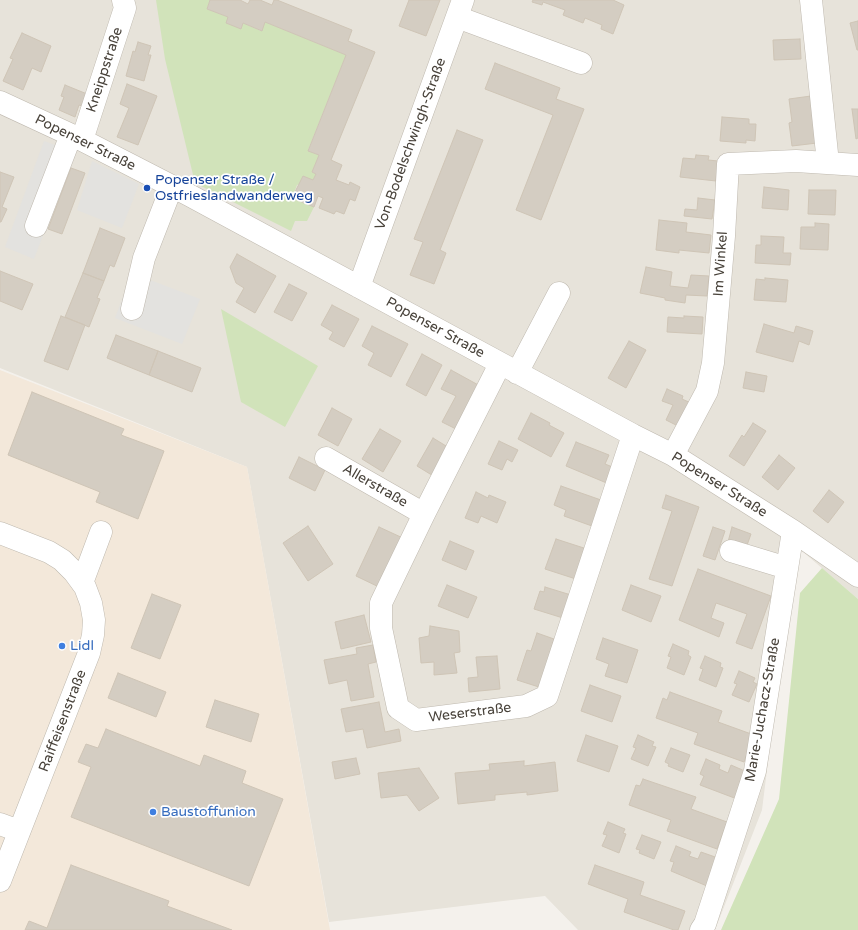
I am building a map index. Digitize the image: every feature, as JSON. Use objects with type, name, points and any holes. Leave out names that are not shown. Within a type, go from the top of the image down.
[{"type":"street","name":"Kneippstraße","points":[[36,226],[76,137],[125,8],[123,0]]},
{"type":"street","points":[[811,0],[828,163]]},
{"type":"street","points":[[460,8],[581,63]]},
{"type":"street","name":"Von-Bodelschwingh-Straße","points":[[359,287],[460,8]]},
{"type":"street","name":"Popenser Straße","points":[[0,102],[76,137],[172,186],[673,456],[793,531],[858,576]]},
{"type":"street","name":"Im Winkel","points":[[673,456],[707,392],[714,364],[728,164],[796,161],[858,165]]},
{"type":"street","points":[[132,309],[144,258],[172,186]]},
{"type":"street","name":"Weserstraße","points":[[559,293],[509,368],[424,514],[381,603],[381,628],[398,708],[416,720],[526,706],[547,696],[633,435]]},
{"type":"street","name":"Allerstraße","points":[[326,458],[424,514]]},
{"type":"street","name":"Marie-Juchacz-Straße","points":[[701,930],[705,924],[755,771],[793,531]]},
{"type":"street","points":[[82,583],[101,532]]},
{"type":"street","name":"Raiffeisenstraße","points":[[0,534],[49,552],[62,560],[82,583],[91,603],[94,620],[93,635],[89,653],[10,828],[0,881]]},
{"type":"street","points":[[731,550],[787,568]]},
{"type":"shaded area","points":[[0,0],[858,0],[858,599],[795,545],[762,810],[715,930],[578,930],[545,896],[329,922],[247,467],[0,368]]},
{"type":"shaded area","points":[[44,141],[75,152],[34,259],[5,247]]},
{"type":"shaded area","points":[[92,161],[139,184],[122,228],[77,210]]},
{"type":"shaded area","points":[[132,273],[200,299],[182,344],[115,318]]},
{"type":"shaded area","points":[[0,370],[247,467],[330,930],[0,930]]},
{"type":"green space","points":[[156,0],[210,0],[207,9],[228,17],[241,29],[243,23],[261,31],[265,22],[346,55],[308,150],[319,155],[312,172],[316,174],[313,180],[297,185],[292,198],[314,207],[307,221],[295,221],[291,231],[195,183],[165,59]]},
{"type":"green space","points":[[221,309],[318,366],[285,427],[241,402]]},
{"type":"green space","points":[[822,568],[858,599],[858,930],[721,930],[779,799],[800,593]]},
{"type":"building","points":[[210,0],[240,0],[248,4],[250,0],[260,0],[272,5],[274,0],[277,0],[352,30],[348,41],[375,52],[331,160],[342,165],[336,180],[349,185],[350,182],[360,187],[355,201],[350,199],[344,214],[336,211],[334,214],[319,208],[323,198],[318,196],[314,207],[292,198],[303,176],[313,180],[316,174],[312,172],[319,155],[308,151],[346,55],[265,22],[262,31],[243,23],[241,29],[226,23],[228,17],[207,9]]},
{"type":"building","points":[[409,0],[440,0],[426,36],[399,26]]},
{"type":"building","points":[[533,0],[613,0],[624,5],[613,34],[601,29],[602,25],[585,18],[583,23],[563,15],[565,10],[543,2],[542,5],[532,2]]},
{"type":"building","points":[[858,21],[858,50],[857,50],[850,23]]},
{"type":"building","points":[[22,33],[51,46],[41,72],[32,68],[23,90],[3,81],[13,59],[10,58]]},
{"type":"building","points":[[800,39],[801,59],[774,60],[773,40]]},
{"type":"building","points":[[138,42],[151,46],[148,55],[151,55],[144,81],[126,76],[133,51],[135,52]]},
{"type":"building","points":[[495,63],[560,88],[556,99],[584,109],[541,220],[516,210],[553,115],[485,89]]},
{"type":"building","points":[[127,84],[157,96],[138,145],[117,137],[129,108],[120,104]]},
{"type":"building","points":[[65,85],[87,94],[82,106],[79,105],[75,117],[59,110],[64,97],[61,96]]},
{"type":"building","points":[[811,96],[817,143],[792,146],[789,123],[792,122],[789,99]]},
{"type":"building","points":[[852,109],[858,109],[858,138],[856,139]]},
{"type":"building","points":[[722,117],[749,119],[749,124],[756,124],[755,141],[746,140],[746,143],[720,141]]},
{"type":"building","points":[[457,130],[483,140],[440,250],[446,253],[434,284],[410,275],[423,242],[414,239]]},
{"type":"building","points":[[696,155],[709,156],[708,160],[718,161],[716,181],[680,177],[683,158],[695,159]]},
{"type":"building","points":[[71,168],[85,173],[62,234],[48,229]]},
{"type":"building","points":[[0,172],[14,177],[2,207],[7,209],[1,222],[0,222]]},
{"type":"building","points":[[764,187],[789,190],[788,210],[762,208]]},
{"type":"building","points":[[809,190],[836,190],[835,215],[808,214]]},
{"type":"building","points":[[698,198],[715,200],[712,219],[684,216],[685,209],[697,210]]},
{"type":"building","points":[[659,220],[687,223],[686,232],[711,235],[709,253],[679,250],[679,253],[656,250]]},
{"type":"building","points":[[815,223],[829,224],[828,250],[800,249],[801,227],[815,227]]},
{"type":"building","points":[[100,228],[125,238],[114,267],[110,265],[104,281],[83,273]]},
{"type":"building","points":[[761,236],[784,237],[783,253],[791,253],[790,265],[755,263],[756,245],[761,245]]},
{"type":"building","points":[[237,254],[276,276],[255,313],[236,302],[244,288],[236,283],[230,267]]},
{"type":"building","points":[[646,267],[672,272],[670,286],[688,288],[691,275],[709,276],[707,296],[686,295],[685,303],[665,300],[665,298],[640,293]]},
{"type":"building","points":[[0,271],[33,284],[22,310],[0,301]]},
{"type":"building","points":[[83,273],[104,281],[97,298],[100,299],[89,327],[65,317]]},
{"type":"building","points":[[765,278],[788,280],[786,302],[754,300],[756,279],[765,280]]},
{"type":"building","points":[[289,284],[307,293],[292,321],[274,312]]},
{"type":"building","points":[[332,305],[359,319],[344,347],[329,339],[333,332],[321,325]]},
{"type":"building","points":[[61,316],[85,325],[68,370],[44,361]]},
{"type":"building","points":[[684,316],[703,317],[702,334],[667,332],[668,317],[684,318]]},
{"type":"building","points":[[764,324],[794,333],[796,326],[813,331],[809,345],[799,341],[793,362],[756,352]]},
{"type":"building","points":[[372,326],[408,344],[391,377],[368,365],[374,353],[362,346]]},
{"type":"building","points":[[116,335],[158,351],[149,375],[107,358]]},
{"type":"building","points":[[629,341],[646,350],[626,388],[608,378]]},
{"type":"building","points":[[158,351],[201,368],[192,392],[149,375]]},
{"type":"building","points":[[422,354],[442,365],[426,396],[406,385]]},
{"type":"building","points":[[451,370],[482,387],[460,431],[442,422],[456,396],[441,389]]},
{"type":"building","points":[[746,372],[767,376],[764,392],[743,388]]},
{"type":"building","points":[[667,389],[683,396],[682,399],[691,403],[680,427],[666,420],[673,405],[662,401]]},
{"type":"building","points":[[32,392],[124,429],[121,435],[164,451],[138,519],[96,502],[100,492],[8,455]]},
{"type":"building","points":[[332,408],[352,419],[338,446],[318,435]]},
{"type":"building","points":[[531,413],[550,423],[549,425],[564,433],[551,457],[518,439]]},
{"type":"building","points":[[753,423],[766,431],[744,466],[729,456],[742,435],[744,437]]},
{"type":"building","points":[[380,429],[401,441],[383,472],[362,459]]},
{"type":"building","points":[[433,438],[451,449],[435,477],[417,466]]},
{"type":"building","points":[[499,441],[518,450],[512,462],[507,459],[502,470],[488,464]]},
{"type":"building","points":[[576,442],[609,455],[605,464],[615,468],[609,484],[566,466]]},
{"type":"building","points":[[779,455],[795,468],[778,490],[762,477]]},
{"type":"building","points":[[299,457],[325,470],[315,491],[289,478]]},
{"type":"building","points":[[561,486],[601,500],[592,526],[564,516],[566,510],[554,505]]},
{"type":"building","points":[[829,490],[844,502],[828,523],[813,511]]},
{"type":"building","points":[[476,492],[488,498],[489,495],[506,502],[497,523],[481,516],[478,523],[465,518]]},
{"type":"building","points":[[666,495],[699,507],[672,586],[649,579],[672,511],[662,508]]},
{"type":"building","points":[[308,526],[333,564],[308,581],[283,543]]},
{"type":"building","points":[[379,527],[405,539],[381,588],[356,576]]},
{"type":"building","points":[[713,527],[725,531],[715,560],[703,556]]},
{"type":"building","points":[[732,527],[751,534],[746,548],[728,542]]},
{"type":"building","points":[[556,539],[590,550],[579,580],[545,569]]},
{"type":"building","points":[[450,541],[474,551],[466,570],[442,560]]},
{"type":"building","points":[[698,569],[771,596],[752,649],[736,643],[747,614],[716,603],[711,618],[724,623],[719,637],[679,620]]},
{"type":"building","points":[[447,585],[477,597],[468,618],[438,606]]},
{"type":"building","points":[[631,585],[661,596],[651,622],[622,610]]},
{"type":"building","points":[[545,587],[571,595],[563,618],[534,609],[540,591],[544,592]]},
{"type":"building","points":[[152,594],[181,605],[160,659],[131,648]]},
{"type":"building","points":[[364,615],[371,642],[341,649],[335,622]]},
{"type":"building","points":[[430,626],[459,631],[460,652],[454,653],[457,673],[434,675],[434,662],[421,663],[419,638],[429,636]]},
{"type":"building","points":[[537,633],[554,639],[550,653],[554,655],[542,688],[517,680],[527,650],[531,651]]},
{"type":"building","points":[[603,638],[638,650],[627,683],[605,676],[609,664],[596,659]]},
{"type":"building","points":[[673,644],[689,651],[688,655],[691,657],[684,675],[667,668],[671,657],[668,656]]},
{"type":"building","points":[[373,645],[376,662],[368,664],[374,697],[351,701],[347,680],[329,684],[324,660],[357,654],[356,648]]},
{"type":"building","points":[[497,656],[500,689],[469,692],[468,678],[478,677],[476,657]]},
{"type":"building","points":[[705,656],[721,663],[720,667],[723,668],[716,687],[699,680],[703,669],[700,668]]},
{"type":"building","points":[[739,671],[755,678],[753,682],[757,684],[749,702],[732,695],[737,684],[734,683]]},
{"type":"building","points":[[118,673],[166,692],[156,717],[108,698]]},
{"type":"building","points":[[590,685],[621,696],[612,722],[581,711]]},
{"type":"building","points":[[670,692],[722,711],[718,722],[754,735],[744,762],[694,744],[698,733],[656,718],[663,698],[667,700]]},
{"type":"building","points":[[215,700],[259,714],[251,742],[206,727]]},
{"type":"building","points":[[379,702],[385,732],[399,729],[401,741],[367,748],[363,729],[346,732],[341,709]]},
{"type":"building","points":[[106,729],[200,766],[204,755],[246,771],[242,783],[283,799],[249,886],[71,817],[91,767],[78,762],[86,744],[98,748]]},
{"type":"building","points":[[586,735],[618,746],[609,772],[577,761]]},
{"type":"building","points":[[638,735],[654,742],[652,746],[656,747],[648,766],[631,759],[636,748],[633,747]]},
{"type":"building","points":[[671,748],[690,755],[683,772],[668,766],[669,764],[665,762]]},
{"type":"building","points":[[356,758],[360,774],[335,779],[332,762]]},
{"type":"building","points":[[706,759],[720,765],[719,769],[728,773],[731,765],[747,772],[737,799],[700,785],[704,776],[700,774]]},
{"type":"building","points":[[524,761],[524,766],[555,762],[558,791],[527,795],[527,792],[495,795],[495,800],[458,804],[455,773],[490,770],[489,764]]},
{"type":"building","points":[[419,768],[439,798],[419,811],[407,795],[381,798],[378,773]]},
{"type":"building","points":[[643,779],[696,797],[691,809],[727,822],[717,849],[667,831],[671,820],[629,805],[636,785],[640,786]]},
{"type":"building","points":[[608,822],[625,829],[623,833],[626,834],[619,853],[602,846],[607,835],[603,834]]},
{"type":"building","points":[[642,835],[661,842],[654,859],[639,853],[640,850],[636,849]]},
{"type":"building","points":[[676,846],[691,852],[689,856],[698,859],[701,852],[718,858],[707,886],[671,871],[674,862],[670,861]]},
{"type":"building","points":[[71,865],[169,901],[167,906],[232,930],[25,930],[29,921],[47,928]]},
{"type":"building","points":[[595,865],[644,882],[640,895],[685,911],[678,930],[674,930],[624,912],[628,899],[588,884]]},
{"type":"place","name":"Popenser Straße / Ostfrieslandwanderweg","points":[[147,188]]},
{"type":"place","name":"Lidl","points":[[62,646]]},
{"type":"place","name":"Baustoffunion","points":[[153,812]]}]
